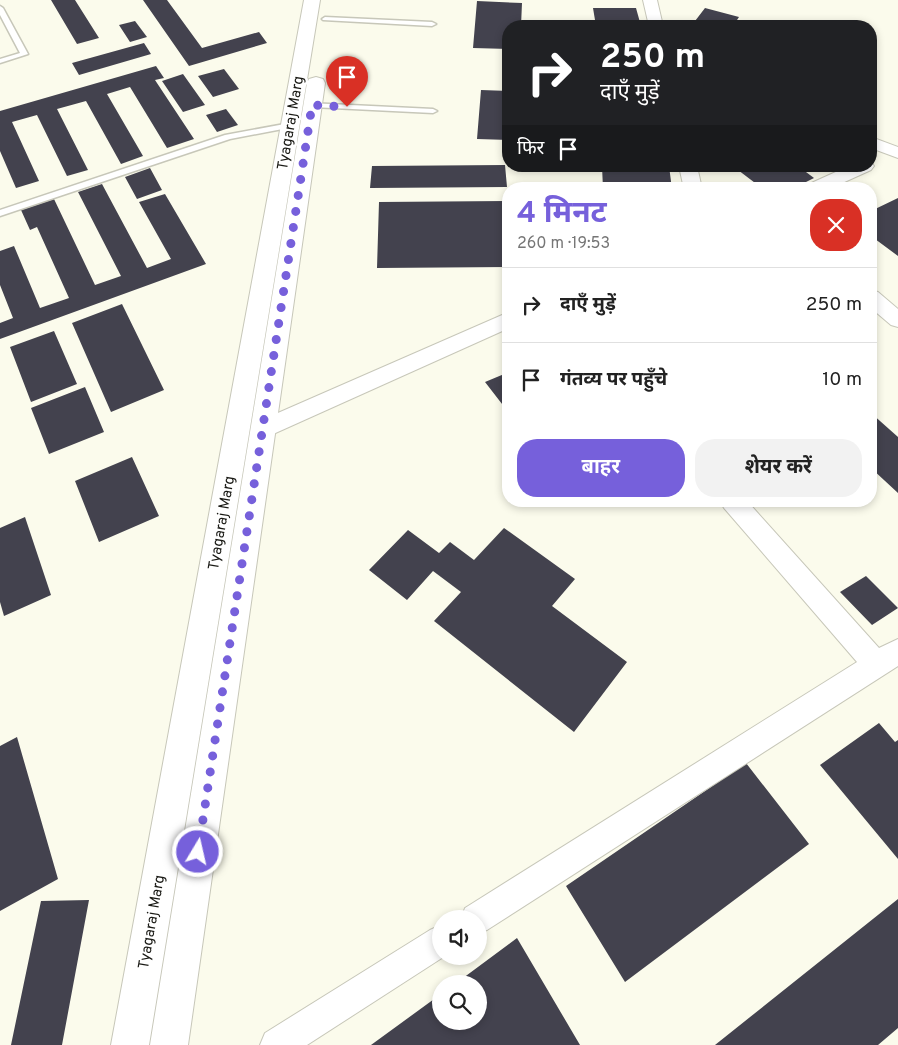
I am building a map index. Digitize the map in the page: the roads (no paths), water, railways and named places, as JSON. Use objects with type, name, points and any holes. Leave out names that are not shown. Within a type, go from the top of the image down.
[{"type":"street","name":"Tyagaraj Marg","points":[[169,1045],[312,105],[322,6]]},
{"type":"street","name":"Tyagaraj Marg","points":[[130,1045],[290,125],[322,6]]},
{"type":"street","points":[[877,145],[897,153]]},
{"type":"street","points":[[877,161],[897,153]]},
{"type":"street","points":[[829,182],[851,172]]},
{"type":"street","points":[[877,303],[898,320]]},
{"type":"street","points":[[263,429],[502,321]]},
{"type":"street","points":[[487,912],[887,658],[738,507]]},
{"type":"street","points":[[277,1045],[432,947]]},
{"type":"lane","points":[[322,6],[432,24]]},
{"type":"lane","points":[[0,8],[24,54],[0,61]]},
{"type":"lane","points":[[312,105],[433,111]]},
{"type":"lane","points":[[0,213],[228,137],[290,125]]}]
